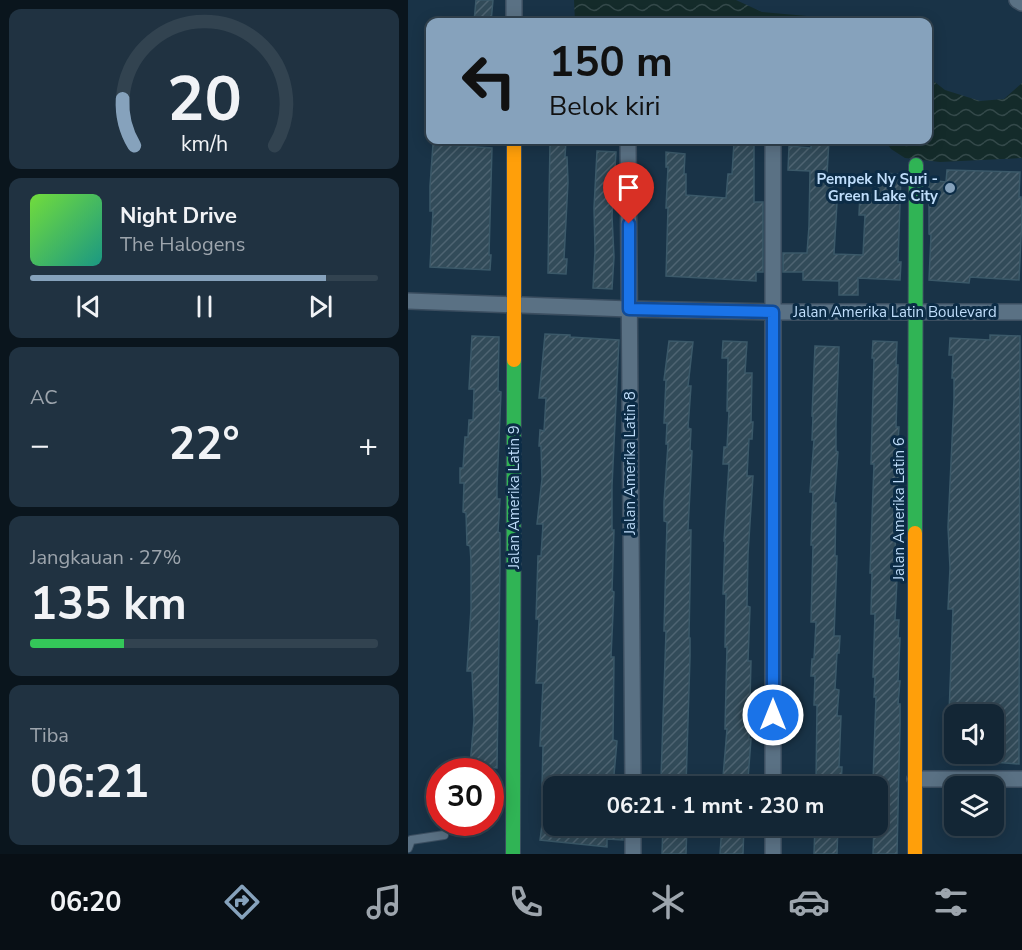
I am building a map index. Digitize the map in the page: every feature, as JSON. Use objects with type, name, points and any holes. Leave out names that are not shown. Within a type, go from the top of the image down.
[{"type":"street","points":[[514,0],[514,18]]},
{"type":"street","points":[[1017,0],[1022,3]]},
{"type":"street","name":"Jalan Amerika Latin 9","points":[[513,854],[514,144]]},
{"type":"street","name":"Jalan Amerika Latin 8","points":[[628,144],[633,776]]},
{"type":"street","points":[[773,144],[773,776]]},
{"type":"street","name":"Jalan Amerika Latin 6","points":[[915,854],[916,165]]},
{"type":"street","name":"Jalan Amerika Latin Boulevard","points":[[408,301],[773,312],[1022,312]]},
{"type":"street","points":[[915,779],[1022,779]]},
{"type":"street","points":[[633,836],[633,854]]},
{"type":"street","points":[[773,836],[773,854]]},
{"type":"lane","points":[[408,848],[411,840],[444,836]]},
{"type":"water","points":[[574,0],[736,0],[762,12],[830,18],[575,18]]},
{"type":"water","points":[[932,80],[945,90],[980,101],[1004,99],[1022,83],[1022,158],[940,162],[905,158],[887,144],[932,144]]},
{"type":"building","points":[[476,0],[493,0],[491,18],[474,18]]},
{"type":"building","points":[[433,144],[492,148],[490,270],[430,267],[433,211],[430,211],[430,186]]},
{"type":"building","points":[[550,144],[566,144],[568,182],[564,259],[567,259],[566,274],[548,273]]},
{"type":"building","points":[[734,144],[754,144],[754,202],[763,202],[763,272],[756,272],[756,281],[666,276],[668,167],[666,167],[666,152],[685,154],[686,195],[726,198],[728,174],[732,174]]},
{"type":"building","points":[[811,144],[829,144],[827,174],[835,175],[833,202],[837,202],[834,254],[863,255],[865,215],[859,215],[860,194],[878,195],[878,173],[901,174],[898,262],[901,262],[900,280],[858,278],[858,295],[839,295],[839,281],[803,280],[803,272],[783,272],[783,253],[807,253],[809,226],[810,171],[788,170],[789,146],[811,148]]},
{"type":"building","points":[[597,151],[616,152],[612,216],[614,257],[612,289],[593,288]]},
{"type":"building","points":[[947,170],[1020,172],[1019,197],[1021,197],[1022,217],[1019,280],[970,277],[969,283],[929,280],[931,235],[929,234],[929,180],[946,182]]},
{"type":"building","points":[[545,334],[619,340],[612,486],[612,530],[614,530],[612,591],[614,592],[611,657],[614,657],[613,740],[617,741],[614,776],[543,776],[543,786],[542,786],[543,746],[540,746],[543,683],[536,683],[539,619],[536,619],[538,556],[541,556],[543,524],[537,524],[542,479],[541,446],[539,446],[540,430],[544,431],[546,398],[539,398]]},
{"type":"building","points":[[990,335],[1020,336],[1019,764],[1004,763],[1004,704],[949,704],[953,609],[948,609],[950,568],[948,527],[954,399],[953,355],[949,355],[950,338],[990,340]]},
{"type":"building","points":[[472,336],[499,337],[498,391],[501,392],[497,486],[497,499],[500,499],[497,758],[471,758],[474,720],[472,671],[467,671],[471,561],[470,546],[467,545],[466,513],[463,512],[464,483],[460,483],[465,437],[468,437],[469,420],[473,420],[474,389],[469,389]]},
{"type":"building","points":[[669,341],[693,342],[688,386],[691,386],[688,428],[691,429],[690,450],[692,451],[688,530],[691,530],[686,776],[661,776],[666,631],[664,631],[667,522],[664,521],[664,502],[668,444],[666,444],[667,423],[664,423],[666,380],[664,380]]},
{"type":"building","points":[[723,341],[747,342],[745,373],[752,373],[751,422],[753,422],[752,439],[749,439],[747,476],[753,476],[747,606],[750,607],[748,661],[751,661],[749,739],[751,739],[748,776],[723,776],[727,729],[725,729],[727,647],[725,647],[726,594],[723,594],[724,541],[729,464],[723,464],[724,447],[727,447],[729,411],[727,411],[728,358],[722,358]]},
{"type":"building","points":[[873,341],[897,342],[896,427],[899,427],[894,579],[897,579],[895,620],[899,620],[898,638],[900,638],[898,704],[900,704],[900,724],[897,854],[873,854],[874,836],[888,836],[888,776],[873,776],[876,697],[874,697],[875,677],[873,677],[875,614],[871,614],[872,573],[870,573],[874,464],[871,464],[874,358],[872,358]]},
{"type":"building","points":[[815,346],[839,347],[836,424],[836,451],[838,452],[834,503],[836,503],[835,556],[837,556],[834,636],[840,636],[835,689],[839,690],[837,716],[841,716],[839,767],[842,767],[841,776],[816,776],[817,705],[814,705],[815,676],[811,676],[816,622],[811,622],[813,492],[810,492],[814,440],[812,440]]},
{"type":"building","points":[[542,825],[543,836],[623,836],[623,840],[607,839],[607,847],[540,840]]},
{"type":"building","points":[[663,836],[687,836],[686,854],[662,854]]},
{"type":"building","points":[[721,836],[744,836],[743,854],[720,854]]},
{"type":"building","points":[[815,836],[838,836],[837,854],[814,854]]},
{"type":"traffic: fast","points":[[915,533],[916,165]]},
{"type":"traffic: fast","points":[[513,854],[514,360]]},
{"type":"traffic: slow","points":[[514,144],[514,360]]},
{"type":"traffic: slow","points":[[915,533],[915,854]]},
{"type":"place","name":"Pempek Ny Suri - Green Lake City","points":[[950,188]]},
{"type":"route","points":[[629,224],[629,309],[773,312],[773,715]]}]
